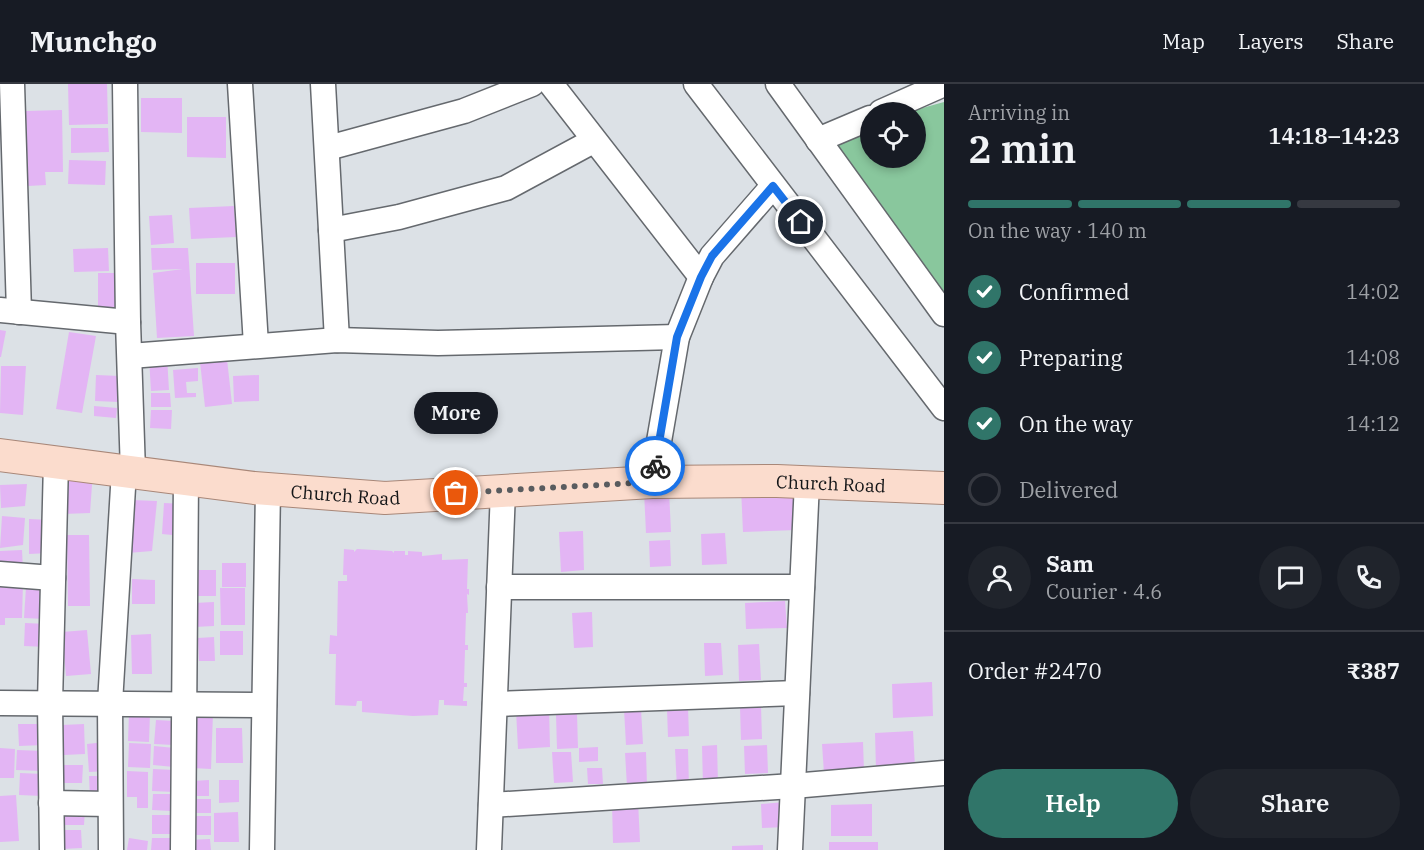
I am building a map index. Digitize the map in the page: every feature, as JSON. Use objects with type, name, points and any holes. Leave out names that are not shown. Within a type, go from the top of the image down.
[{"type":"main road","name":"Church Road","points":[[0,455],[268,489],[385,498],[652,482],[807,482],[944,488]]},
{"type":"street","points":[[12,84],[9,311],[128,322]]},
{"type":"street","points":[[111,850],[110,704],[129,471],[130,356],[125,84]]},
{"type":"street","points":[[240,84],[256,345]]},
{"type":"street","points":[[323,84],[337,340]]},
{"type":"street","points":[[328,148],[464,111],[532,84]]},
{"type":"street","points":[[551,84],[593,141],[701,277]]},
{"type":"street","points":[[696,84],[944,408]]},
{"type":"street","points":[[777,84],[944,314]]},
{"type":"street","points":[[904,102],[944,84]]},
{"type":"street","points":[[818,140],[860,122]]},
{"type":"street","points":[[331,230],[399,217],[506,188],[593,141]]},
{"type":"street","points":[[652,482],[677,337],[701,277],[712,256],[773,186]]},
{"type":"street","points":[[130,356],[337,340],[438,343],[677,337]]},
{"type":"street","points":[[52,850],[50,703],[56,462]]},
{"type":"street","points":[[183,850],[186,479]]},
{"type":"street","points":[[790,850],[807,482]]},
{"type":"street","points":[[262,850],[268,489]]},
{"type":"street","points":[[489,850],[503,490]]},
{"type":"street","points":[[0,574],[53,578]]},
{"type":"street","points":[[499,587],[802,587]]},
{"type":"street","points":[[495,704],[797,693]]},
{"type":"street","points":[[0,703],[264,705]]},
{"type":"street","points":[[491,805],[793,786],[944,773]]},
{"type":"street","points":[[51,803],[111,804]]},
{"type":"green space","points":[[944,102],[944,295],[829,136],[860,127],[860,168],[926,168],[926,107]]},
{"type":"building","points":[[68,84],[107,84],[108,124],[69,125]]},
{"type":"building","points":[[141,98],[182,98],[182,133],[141,132]]},
{"type":"building","points":[[62,110],[63,172],[45,172],[46,185],[28,186],[26,111]]},
{"type":"building","points":[[187,117],[226,117],[226,158],[187,157]]},
{"type":"building","points":[[71,128],[108,128],[109,152],[71,153]]},
{"type":"building","points":[[69,160],[106,161],[105,185],[68,184]]},
{"type":"building","points":[[234,206],[236,237],[191,239],[189,208]]},
{"type":"building","points":[[172,215],[174,243],[151,245],[149,216]]},
{"type":"building","points":[[108,248],[109,271],[74,272],[73,249]]},
{"type":"building","points":[[151,248],[188,248],[194,336],[157,338],[153,273],[183,269],[152,270]]},
{"type":"building","points":[[196,263],[235,263],[235,294],[196,294]]},
{"type":"building","points":[[98,273],[118,273],[118,306],[98,312]]},
{"type":"building","points":[[0,330],[6,331],[1,357],[0,357]]},
{"type":"building","points":[[69,332],[96,336],[82,413],[56,409]]},
{"type":"building","points":[[167,357],[169,390],[151,391],[149,358]]},
{"type":"building","points":[[227,359],[232,404],[205,407],[200,362]]},
{"type":"building","points":[[1,366],[26,366],[23,415],[0,413]]},
{"type":"building","points":[[198,368],[198,381],[186,382],[187,393],[196,393],[196,397],[175,398],[173,370]]},
{"type":"building","points":[[96,375],[120,376],[119,402],[95,401]]},
{"type":"building","points":[[259,375],[259,401],[234,402],[233,376]]},
{"type":"building","points":[[151,393],[170,393],[171,407],[151,407]]},
{"type":"building","points":[[94,406],[117,408],[116,418],[94,416]]},
{"type":"building","points":[[151,410],[172,410],[171,429],[150,428]]},
{"type":"building","points":[[65,469],[93,471],[90,513],[63,514]]},
{"type":"building","points":[[27,484],[25,506],[1,508],[0,485]]},
{"type":"building","points":[[796,486],[797,530],[743,532],[741,488]]},
{"type":"building","points":[[669,490],[671,532],[646,533],[644,491]]},
{"type":"building","points":[[132,500],[157,501],[152,551],[128,553]]},
{"type":"building","points":[[164,503],[184,504],[182,536],[162,534]]},
{"type":"building","points":[[2,516],[25,518],[23,545],[0,548]]},
{"type":"building","points":[[29,519],[51,520],[49,553],[29,554]]},
{"type":"building","points":[[583,531],[584,570],[561,572],[559,532]]},
{"type":"building","points":[[725,533],[727,564],[702,565],[701,534]]},
{"type":"building","points":[[67,535],[89,535],[90,606],[68,606]]},
{"type":"building","points":[[670,540],[671,566],[650,567],[649,541]]},
{"type":"building","points":[[344,549],[354,550],[354,552],[357,549],[394,553],[394,551],[405,551],[405,555],[408,555],[408,551],[422,552],[422,556],[442,554],[442,560],[468,559],[467,589],[469,589],[469,595],[467,594],[465,645],[468,645],[468,650],[465,650],[464,683],[467,683],[467,687],[464,687],[463,701],[467,701],[467,706],[444,705],[444,700],[439,700],[438,715],[413,716],[362,712],[362,701],[357,701],[356,706],[335,705],[336,654],[329,654],[330,635],[337,636],[338,581],[347,581],[347,575],[343,575]]},
{"type":"building","points":[[22,550],[23,570],[0,571],[0,551]]},
{"type":"building","points":[[222,563],[246,563],[246,587],[222,587]]},
{"type":"building","points":[[197,570],[216,570],[216,596],[197,596]]},
{"type":"building","points":[[132,579],[155,580],[155,604],[132,604]]},
{"type":"building","points":[[0,582],[23,583],[22,618],[5,618],[5,625],[0,625]]},
{"type":"building","points":[[26,587],[46,588],[45,619],[24,618]]},
{"type":"building","points":[[220,588],[245,588],[245,625],[221,625]]},
{"type":"building","points":[[785,601],[787,628],[746,629],[745,603]]},
{"type":"building","points":[[214,602],[214,626],[194,627],[194,603]]},
{"type":"building","points":[[592,612],[593,647],[574,648],[572,613]]},
{"type":"building","points":[[25,623],[47,624],[47,647],[24,646]]},
{"type":"building","points":[[87,630],[91,674],[66,676],[62,632]]},
{"type":"building","points":[[220,631],[243,631],[243,655],[220,655]]},
{"type":"building","points":[[151,634],[152,674],[132,674],[131,635]]},
{"type":"building","points":[[214,637],[215,661],[199,661],[198,638]]},
{"type":"building","points":[[704,643],[721,643],[723,675],[705,676]]},
{"type":"building","points":[[759,644],[761,680],[739,681],[738,645]]},
{"type":"building","points":[[932,682],[933,716],[893,718],[892,684]]},
{"type":"building","points":[[761,706],[762,739],[741,740],[740,707]]},
{"type":"building","points":[[549,708],[550,747],[518,749],[516,710]]},
{"type":"building","points":[[688,708],[689,736],[668,737],[667,709]]},
{"type":"building","points":[[624,709],[641,709],[643,744],[626,745]]},
{"type":"building","points":[[194,712],[213,713],[211,769],[192,768]]},
{"type":"building","points":[[129,714],[150,714],[149,742],[128,741]]},
{"type":"building","points":[[577,714],[578,748],[557,749],[556,715]]},
{"type":"building","points":[[156,720],[175,721],[173,745],[154,744]]},
{"type":"building","points":[[18,724],[44,724],[44,745],[19,746]]},
{"type":"building","points":[[84,724],[85,754],[64,755],[62,725]]},
{"type":"building","points":[[216,728],[242,728],[243,763],[216,763]]},
{"type":"building","points":[[913,731],[915,767],[876,769],[875,733]]},
{"type":"building","points":[[105,742],[107,771],[89,772],[87,744]]},
{"type":"building","points":[[863,742],[864,771],[824,773],[822,744]]},
{"type":"building","points":[[129,743],[151,744],[150,768],[128,767]]},
{"type":"building","points":[[717,745],[718,784],[703,785],[702,746]]},
{"type":"building","points":[[767,745],[768,773],[745,774],[744,746]]},
{"type":"building","points":[[154,746],[175,748],[174,767],[153,765]]},
{"type":"building","points":[[598,747],[598,761],[579,762],[579,748]]},
{"type":"building","points":[[0,748],[15,749],[14,778],[0,778]]},
{"type":"building","points":[[675,749],[688,749],[689,787],[677,788]]},
{"type":"building","points":[[17,750],[44,751],[43,771],[16,770]]},
{"type":"building","points":[[552,752],[571,752],[573,782],[554,783]]},
{"type":"building","points":[[646,752],[647,785],[627,786],[625,753]]},
{"type":"building","points":[[60,765],[83,765],[82,783],[60,783]]},
{"type":"building","points":[[587,768],[602,768],[603,784],[588,784]]},
{"type":"building","points":[[153,769],[175,770],[174,792],[152,791]]},
{"type":"building","points":[[127,771],[148,772],[148,808],[137,808],[137,797],[127,797]]},
{"type":"building","points":[[20,773],[43,774],[42,796],[19,795]]},
{"type":"building","points":[[89,776],[105,776],[107,798],[90,799]]},
{"type":"building","points":[[209,780],[209,796],[193,796],[192,781]]},
{"type":"building","points":[[219,780],[239,780],[239,802],[219,803]]},
{"type":"building","points":[[153,794],[172,794],[171,811],[152,810]]},
{"type":"building","points":[[16,795],[19,841],[0,842],[0,796]]},
{"type":"building","points":[[193,799],[211,799],[211,813],[194,813]]},
{"type":"building","points":[[638,801],[640,842],[613,843],[612,803]]},
{"type":"building","points":[[785,802],[786,827],[762,828],[761,804]]},
{"type":"building","points":[[872,804],[872,836],[831,836],[831,805]]},
{"type":"building","points":[[62,809],[85,809],[84,825],[62,825]]},
{"type":"building","points":[[238,812],[239,842],[214,842],[214,813]]},
{"type":"building","points":[[152,815],[174,815],[174,834],[152,834]]},
{"type":"building","points":[[193,816],[211,816],[211,835],[192,835]]},
{"type":"building","points":[[62,830],[81,830],[82,848],[62,849]]},
{"type":"building","points":[[129,838],[148,841],[147,850],[127,850]]},
{"type":"building","points":[[152,838],[173,838],[173,850],[151,850]]},
{"type":"building","points":[[210,839],[211,850],[188,850],[188,840]]},
{"type":"building","points":[[829,842],[878,842],[878,850],[829,850]]},
{"type":"building","points":[[763,845],[763,850],[732,850],[732,846]]},
{"type":"way so far","points":[[456,493],[652,482],[655,466]]},
{"type":"place","name":"More","points":[[456,493]]},
{"type":"route","points":[[655,466],[677,337],[712,256],[773,186],[801,222]]}]
